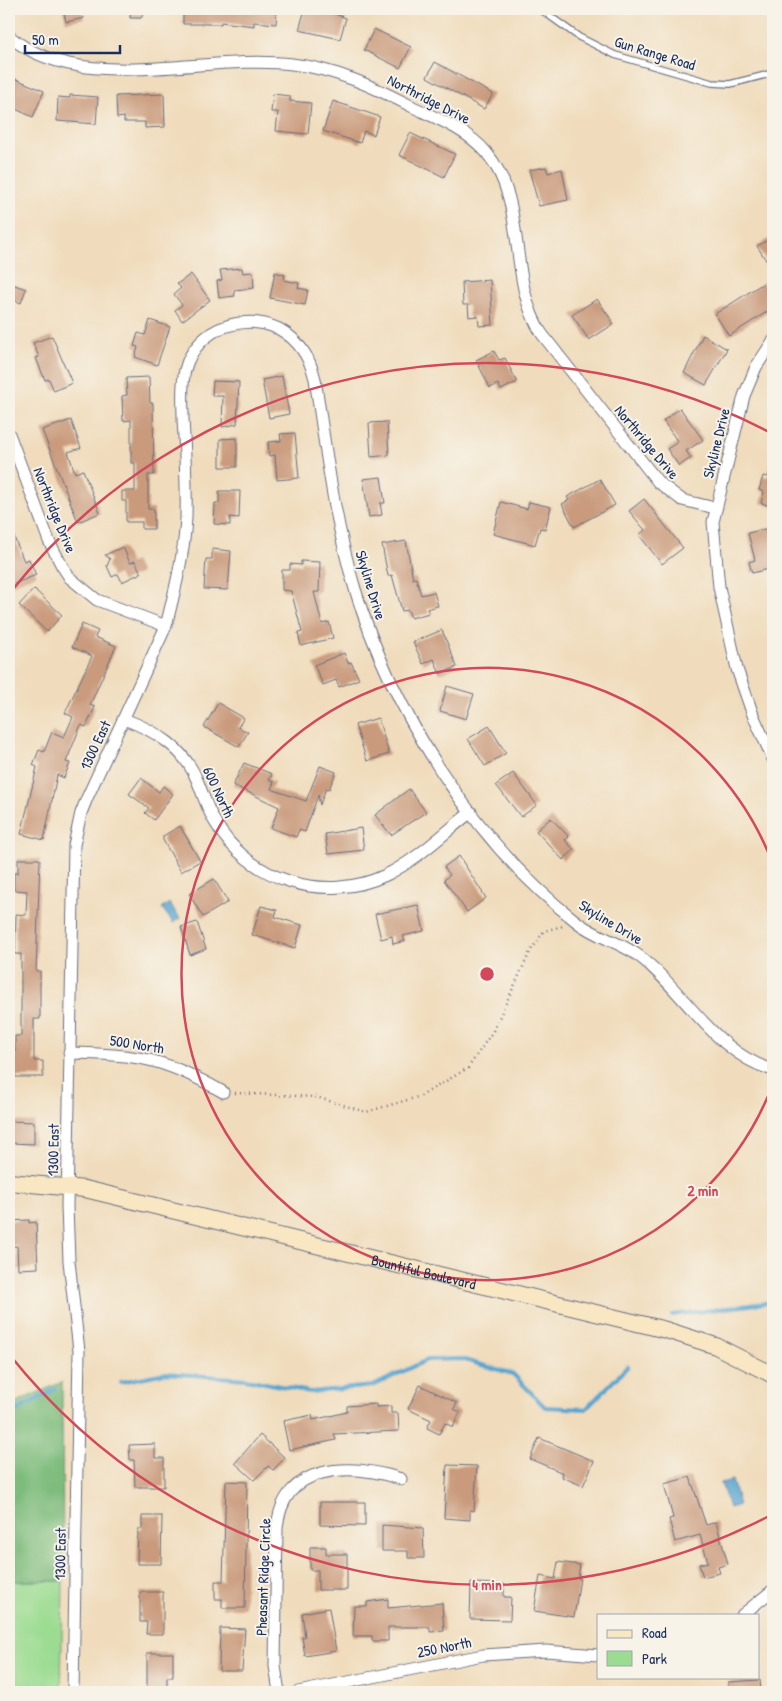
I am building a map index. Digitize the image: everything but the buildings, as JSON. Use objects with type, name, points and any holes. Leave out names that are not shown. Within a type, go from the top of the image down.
[{"type":"main road","name":"Bountiful Boulevard","points":[[9,1182],[68,1186],[666,1330],[716,1346],[773,1375]]},
{"type":"street","name":"Northridge Drive","points":[[9,36],[39,55],[88,68],[250,62],[293,64],[315,68],[360,81],[468,136],[488,154],[501,176],[510,203],[524,296],[531,316],[542,334],[658,482],[682,500],[715,508]]},
{"type":"street","name":"Skyline Drive","points":[[166,626],[180,569],[186,519],[183,398],[185,369],[196,346],[217,329],[245,322],[271,325],[292,338],[301,347],[312,368],[333,494],[346,558],[379,655],[416,729],[471,812],[512,861],[577,922],[638,956],[730,1047],[751,1062],[773,1070]]},
{"type":"street","name":"Skyline Drive","points":[[773,341],[756,367],[744,396],[715,508],[714,542],[726,626],[743,689],[773,759]]},
{"type":"street","name":"Northridge Drive","points":[[9,434],[11,448],[52,547],[70,578],[97,600],[166,626]]},
{"type":"street","name":"1300 East","points":[[73,1692],[79,1351],[67,1243],[74,845],[84,806],[166,626]]},
{"type":"street","name":"600 North","points":[[124,719],[157,733],[180,753],[197,779],[214,821],[230,845],[254,865],[286,881],[303,886],[337,888],[372,880],[401,866],[471,812]]},
{"type":"street","name":"500 North","points":[[69,1053],[120,1054],[157,1061],[195,1076],[223,1092]]},
{"type":"street","name":"Pheasant Ridge Circle","points":[[279,1692],[275,1666],[277,1529],[279,1514],[285,1500],[300,1482],[313,1475],[327,1471],[370,1472],[401,1479]]},
{"type":"street","points":[[743,1614],[773,1590]]},
{"type":"street","name":"250 North","points":[[298,1692],[492,1654],[546,1651],[597,1655]]},
{"type":"lane","name":"Gun Range Road","points":[[540,9],[579,37],[615,55],[712,83],[730,84],[773,73]]},
{"type":"path","points":[[223,1092],[316,1097],[366,1112],[421,1096],[468,1068],[493,1031],[530,952],[544,931],[577,922]]},
{"type":"green space","points":[[62,1382],[63,1581],[9,1581],[9,1405]]},
{"type":"green space","points":[[9,1581],[63,1581],[61,1692],[9,1692]]},
{"type":"water","points":[[169,903],[180,918],[173,923],[162,908]]},
{"type":"water","points":[[732,1480],[739,1505],[729,1508],[721,1483]]},
{"type":"waterway","points":[[672,1315],[773,1302]]},
{"type":"waterway","points":[[121,1382],[165,1373],[246,1379],[310,1392],[373,1386],[427,1360],[461,1359],[513,1374],[545,1407],[586,1409],[628,1366]]},
{"type":"waterway","points":[[9,1415],[55,1389]]}]
